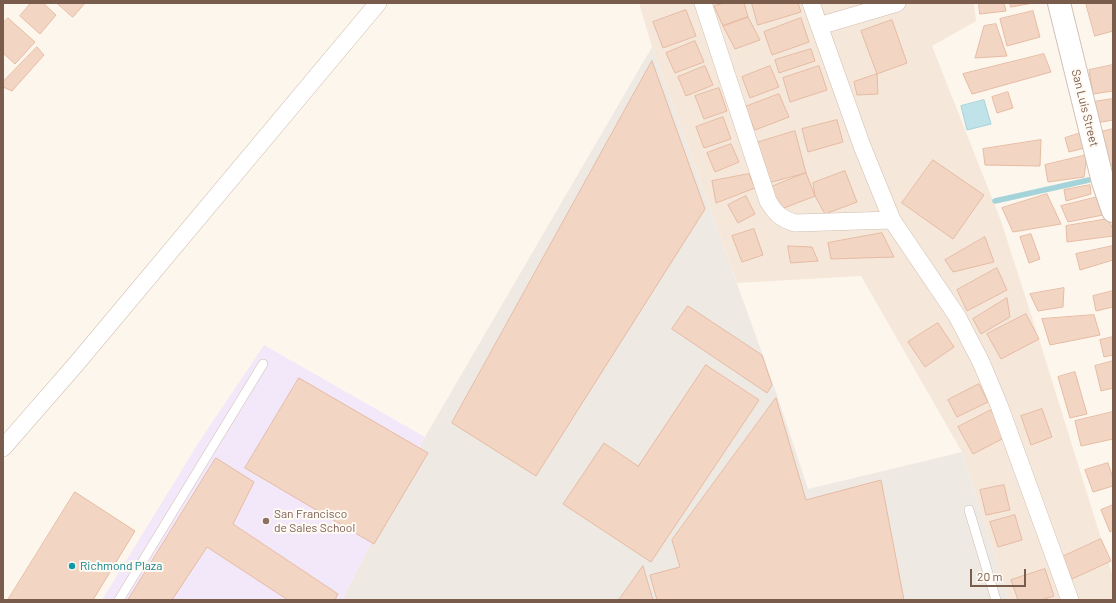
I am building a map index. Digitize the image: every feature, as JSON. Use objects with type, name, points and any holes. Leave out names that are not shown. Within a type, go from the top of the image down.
[{"type":"street","points":[[3,448],[82,357],[378,3]]},
{"type":"street","points":[[704,3],[768,201],[773,211],[786,220],[795,223],[892,220]]},
{"type":"street","points":[[811,3],[862,146],[892,220],[956,316],[981,362],[999,405],[1070,600]]},
{"type":"street","points":[[819,26],[892,6],[897,3]]},
{"type":"street","name":"San Luis Street","points":[[1059,3],[1103,182],[1113,211]]},
{"type":"lane","points":[[119,600],[263,364]]},
{"type":"lane","points":[[969,510],[996,600]]},
{"type":"shaded area","points":[[639,3],[974,3],[976,21],[932,46],[1001,221],[1113,577],[1113,600],[1009,600],[962,452],[861,276],[737,283],[652,47]]},
{"type":"shaded area","points":[[652,47],[776,392],[808,489],[962,452],[1009,600],[342,600],[425,437]]},
{"type":"shaded area","name":"San Francisco de Sales School","points":[[264,345],[425,437],[342,600],[102,600],[199,442]]},
{"type":"water","points":[[984,100],[991,124],[967,130],[961,106]]},
{"type":"building","points":[[31,3],[43,3],[56,15],[40,34],[20,16]]},
{"type":"building","points":[[57,3],[85,3],[73,17]]},
{"type":"building","points":[[726,3],[744,3],[748,17],[723,26],[714,6]]},
{"type":"building","points":[[752,3],[798,3],[801,12],[758,25]]},
{"type":"building","points":[[979,3],[1004,3],[1006,11],[980,14]]},
{"type":"building","points":[[1010,3],[1033,3],[1011,7]]},
{"type":"building","points":[[1086,3],[1113,3],[1113,31],[1095,36]]},
{"type":"building","points":[[686,10],[696,36],[663,48],[653,22]]},
{"type":"building","points":[[1033,11],[1040,37],[1007,46],[1000,19]]},
{"type":"building","points":[[748,17],[760,40],[735,49],[723,26]]},
{"type":"building","points":[[8,18],[35,42],[15,64],[3,53],[3,23]]},
{"type":"building","points":[[801,18],[809,42],[772,55],[764,32]]},
{"type":"building","points":[[892,20],[907,63],[877,74],[861,31]]},
{"type":"building","points":[[996,24],[1007,56],[975,58],[984,26]]},
{"type":"building","points":[[695,41],[704,62],[675,73],[666,53]]},
{"type":"building","points":[[37,47],[44,55],[12,91],[3,87],[3,82]]},
{"type":"building","points":[[811,49],[815,61],[779,73],[775,60]]},
{"type":"building","points":[[1044,54],[1051,72],[972,94],[963,74]]},
{"type":"building","points":[[652,61],[705,209],[536,476],[452,423]]},
{"type":"building","points":[[1113,65],[1113,91],[1093,94],[1089,70]]},
{"type":"building","points":[[705,66],[713,85],[686,96],[678,77]]},
{"type":"building","points":[[770,66],[779,87],[750,98],[742,77]]},
{"type":"building","points":[[819,66],[827,90],[790,102],[783,78]]},
{"type":"building","points":[[877,74],[878,94],[857,95],[854,82]]},
{"type":"building","points":[[719,88],[727,111],[704,119],[695,96]]},
{"type":"building","points":[[1008,92],[1013,108],[997,113],[992,97]]},
{"type":"building","points":[[779,94],[789,117],[755,130],[745,107]]},
{"type":"building","points":[[1113,99],[1113,120],[1096,123],[1093,102]]},
{"type":"building","points":[[723,117],[731,139],[704,148],[696,127]]},
{"type":"building","points":[[837,120],[843,142],[808,152],[802,129]]},
{"type":"building","points":[[1113,129],[1113,165],[1108,166],[1101,132]]},
{"type":"building","points":[[795,131],[806,173],[768,183],[756,143]]},
{"type":"building","points":[[1081,133],[1085,148],[1069,152],[1065,138]]},
{"type":"building","points":[[1041,140],[1040,166],[985,165],[983,149]]},
{"type":"building","points":[[731,144],[739,162],[715,172],[707,153]]},
{"type":"building","points":[[1087,155],[1084,177],[1048,182],[1045,165]]},
{"type":"building","points":[[933,160],[984,195],[953,239],[902,203]]},
{"type":"building","points":[[845,171],[857,202],[825,214],[815,196],[813,183]]},
{"type":"building","points":[[806,173],[815,196],[779,210],[771,187]]},
{"type":"building","points":[[749,174],[755,188],[716,203],[712,181]]},
{"type":"building","points":[[1090,185],[1091,194],[1066,201],[1064,190]]},
{"type":"building","points":[[1047,194],[1061,224],[1013,232],[1002,208]]},
{"type":"building","points":[[746,196],[755,214],[738,223],[728,205]]},
{"type":"building","points":[[1098,197],[1103,215],[1068,222],[1061,206]]},
{"type":"building","points":[[1108,219],[1113,229],[1113,236],[1067,242],[1066,226]]},
{"type":"building","points":[[754,229],[763,255],[742,262],[732,236]]},
{"type":"building","points":[[882,233],[894,257],[831,259],[828,243]]},
{"type":"building","points":[[1031,234],[1040,259],[1029,263],[1020,237]]},
{"type":"building","points":[[985,237],[994,262],[953,272],[945,260]]},
{"type":"building","points":[[788,246],[812,247],[818,261],[791,263]]},
{"type":"building","points":[[1113,246],[1113,260],[1080,270],[1076,254]]},
{"type":"building","points":[[997,268],[1007,290],[967,311],[957,290]]},
{"type":"building","points":[[1064,288],[1063,307],[1038,311],[1030,294]]},
{"type":"building","points":[[1113,291],[1113,307],[1096,311],[1093,296]]},
{"type":"building","points":[[1007,298],[1010,317],[981,334],[973,319]]},
{"type":"building","points":[[688,306],[762,355],[772,385],[767,393],[672,329]]},
{"type":"building","points":[[1026,314],[1039,339],[1001,359],[987,334]]},
{"type":"building","points":[[1094,315],[1100,335],[1050,345],[1042,319]]},
{"type":"building","points":[[938,323],[954,347],[925,367],[908,342]]},
{"type":"building","points":[[1113,337],[1113,355],[1104,357],[1100,340]]},
{"type":"building","points":[[1113,361],[1113,388],[1101,391],[1095,366]]},
{"type":"building","points":[[706,365],[759,400],[651,562],[563,504],[604,443],[638,466]]},
{"type":"building","points":[[1075,372],[1087,414],[1070,418],[1058,377]]},
{"type":"building","points":[[299,378],[428,453],[374,544],[245,468]]},
{"type":"building","points":[[979,384],[988,402],[957,417],[948,400]]},
{"type":"building","points":[[776,398],[806,500],[881,480],[904,600],[657,600],[650,575],[680,567],[672,540]]},
{"type":"building","points":[[1042,409],[1052,437],[1031,445],[1021,416]]},
{"type":"building","points":[[991,410],[1006,437],[973,454],[958,427]]},
{"type":"building","points":[[1113,412],[1113,439],[1081,446],[1075,421]]},
{"type":"building","points":[[216,458],[254,482],[233,524],[338,594],[335,600],[288,600],[207,547],[172,600],[128,600]]},
{"type":"building","points":[[1108,463],[1113,478],[1113,486],[1093,492],[1085,470]]},
{"type":"building","points":[[1004,485],[1010,510],[986,515],[980,490]]},
{"type":"building","name":"Richmond Plaza","points":[[75,492],[135,531],[93,600],[8,600]]},
{"type":"building","points":[[1113,505],[1113,530],[1110,532],[1101,510]]},
{"type":"building","points":[[1015,515],[1022,540],[998,547],[990,522]]},
{"type":"building","points":[[1101,539],[1111,561],[1072,579],[1062,557]]},
{"type":"building","points":[[643,566],[653,600],[619,600]]},
{"type":"building","points":[[1045,569],[1054,596],[1041,600],[1018,600],[1011,580]]},
{"type":"waterway","points":[[995,201],[1089,180]]},
{"type":"place","name":"San Francisco de Sales School","points":[[266,521]]},
{"type":"place","name":"Richmond Plaza","points":[[72,566]]}]
